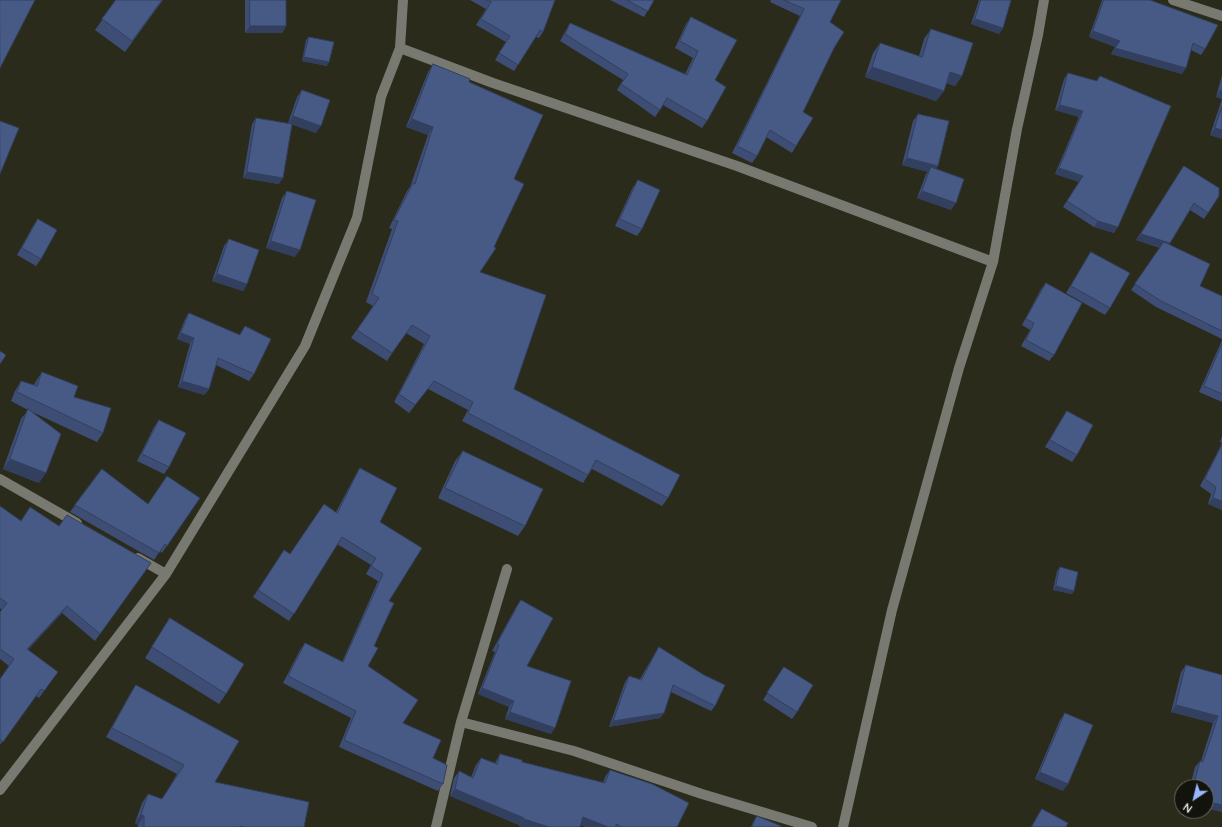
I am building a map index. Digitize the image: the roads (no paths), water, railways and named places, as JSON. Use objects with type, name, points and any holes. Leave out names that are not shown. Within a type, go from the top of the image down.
[{"type":"street","points":[[0,790],[166,574],[305,346],[357,218],[381,97],[400,48],[403,0]]},
{"type":"street","points":[[843,827],[894,603],[959,368],[994,262],[1017,128],[1038,35],[1044,0]]},
{"type":"street","points":[[1173,0],[1222,16]]},
{"type":"street","points":[[400,48],[493,83],[737,166],[994,262]]},
{"type":"street","points":[[0,479],[83,526]]},
{"type":"street","points":[[131,554],[166,574]]},
{"type":"street","points":[[436,827],[461,722],[507,569]]},
{"type":"street","points":[[461,722],[574,751],[702,794],[812,827]]}]
